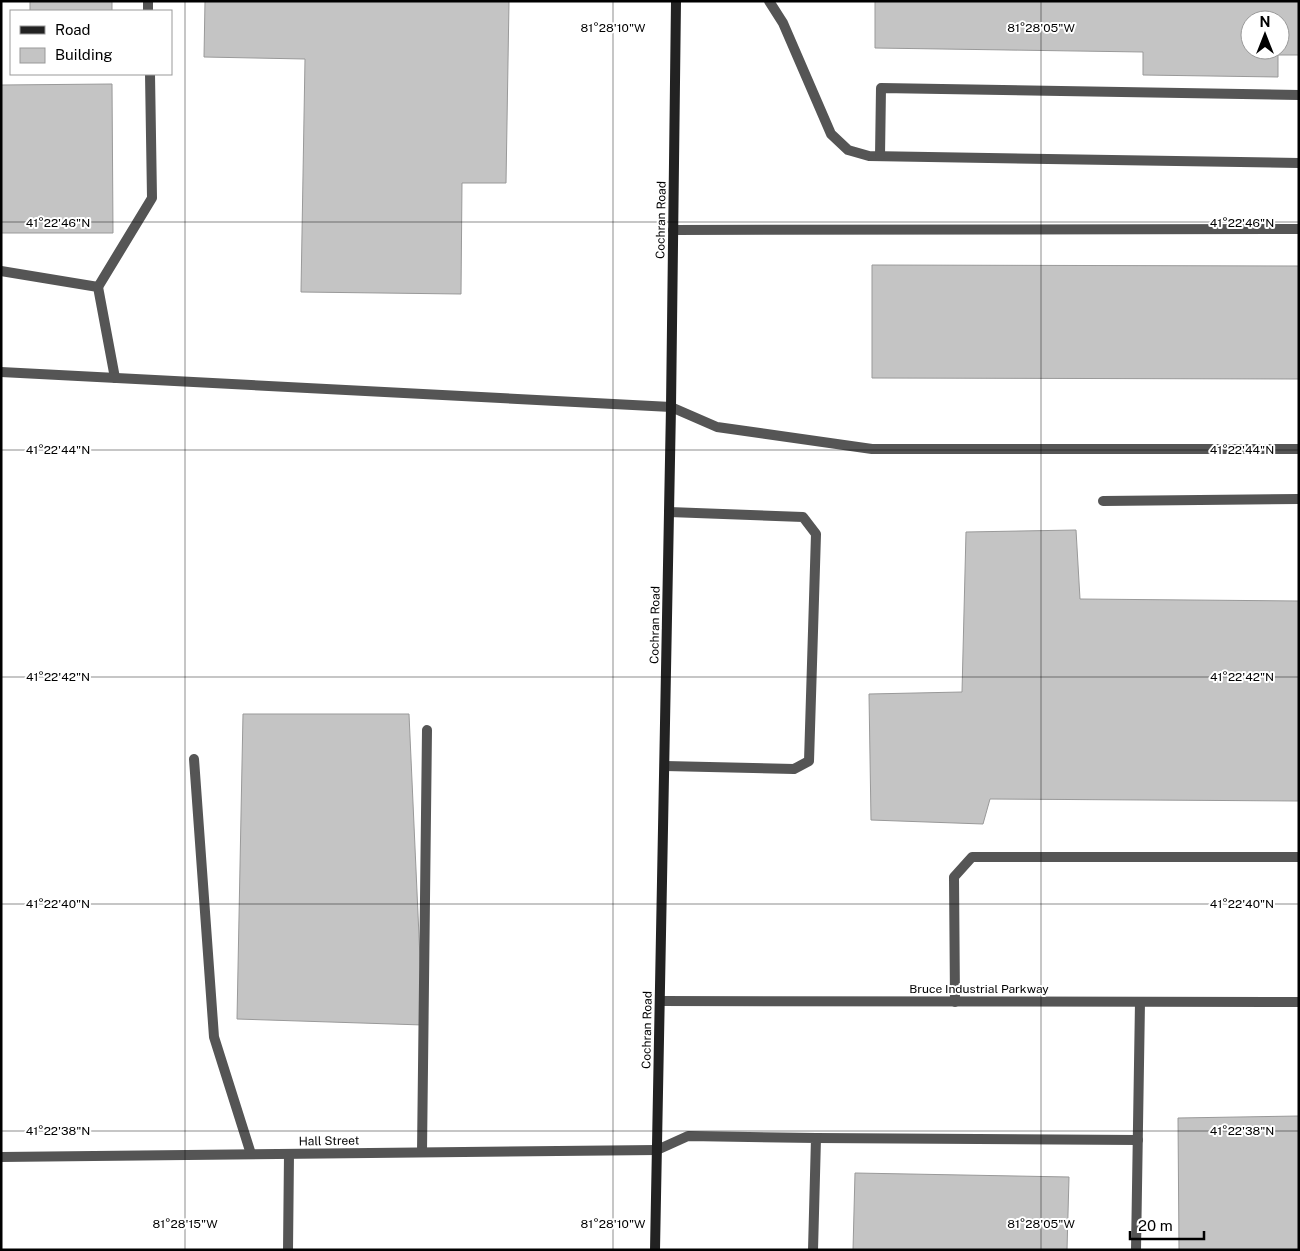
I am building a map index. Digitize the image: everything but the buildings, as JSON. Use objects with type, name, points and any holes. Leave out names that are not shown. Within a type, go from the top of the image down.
[{"type":"street","name":"Cochran Road","points":[[655,1250],[671,407],[676,1]]},
{"type":"street","points":[[769,1],[783,23],[831,134],[848,150],[869,156],[1299,163]]},
{"type":"street","points":[[115,378],[98,287],[152,198],[150,75]]},
{"type":"street","points":[[880,156],[881,88],[1299,95]]},
{"type":"street","points":[[673,230],[1299,229]]},
{"type":"street","points":[[1,271],[98,287]]},
{"type":"street","points":[[1,372],[671,407],[716,426],[872,450],[1299,449]]},
{"type":"street","points":[[1103,501],[1299,499]]},
{"type":"street","points":[[664,766],[794,769],[809,762],[816,534],[803,516],[669,512]]},
{"type":"street","points":[[422,1152],[427,730]]},
{"type":"street","points":[[194,759],[214,1037],[252,1154]]},
{"type":"street","points":[[955,1002],[954,877],[972,857],[1299,857]]},
{"type":"street","name":"Bruce Industrial Parkway","points":[[660,1001],[1299,1002]]},
{"type":"street","points":[[1136,1250],[1140,1002]]},
{"type":"street","points":[[657,1150],[688,1136],[1138,1140]]},
{"type":"street","points":[[813,1250],[816,1138]]},
{"type":"street","name":"Hall Street","points":[[1,1157],[657,1150]]},
{"type":"street","points":[[288,1250],[289,1154]]}]
